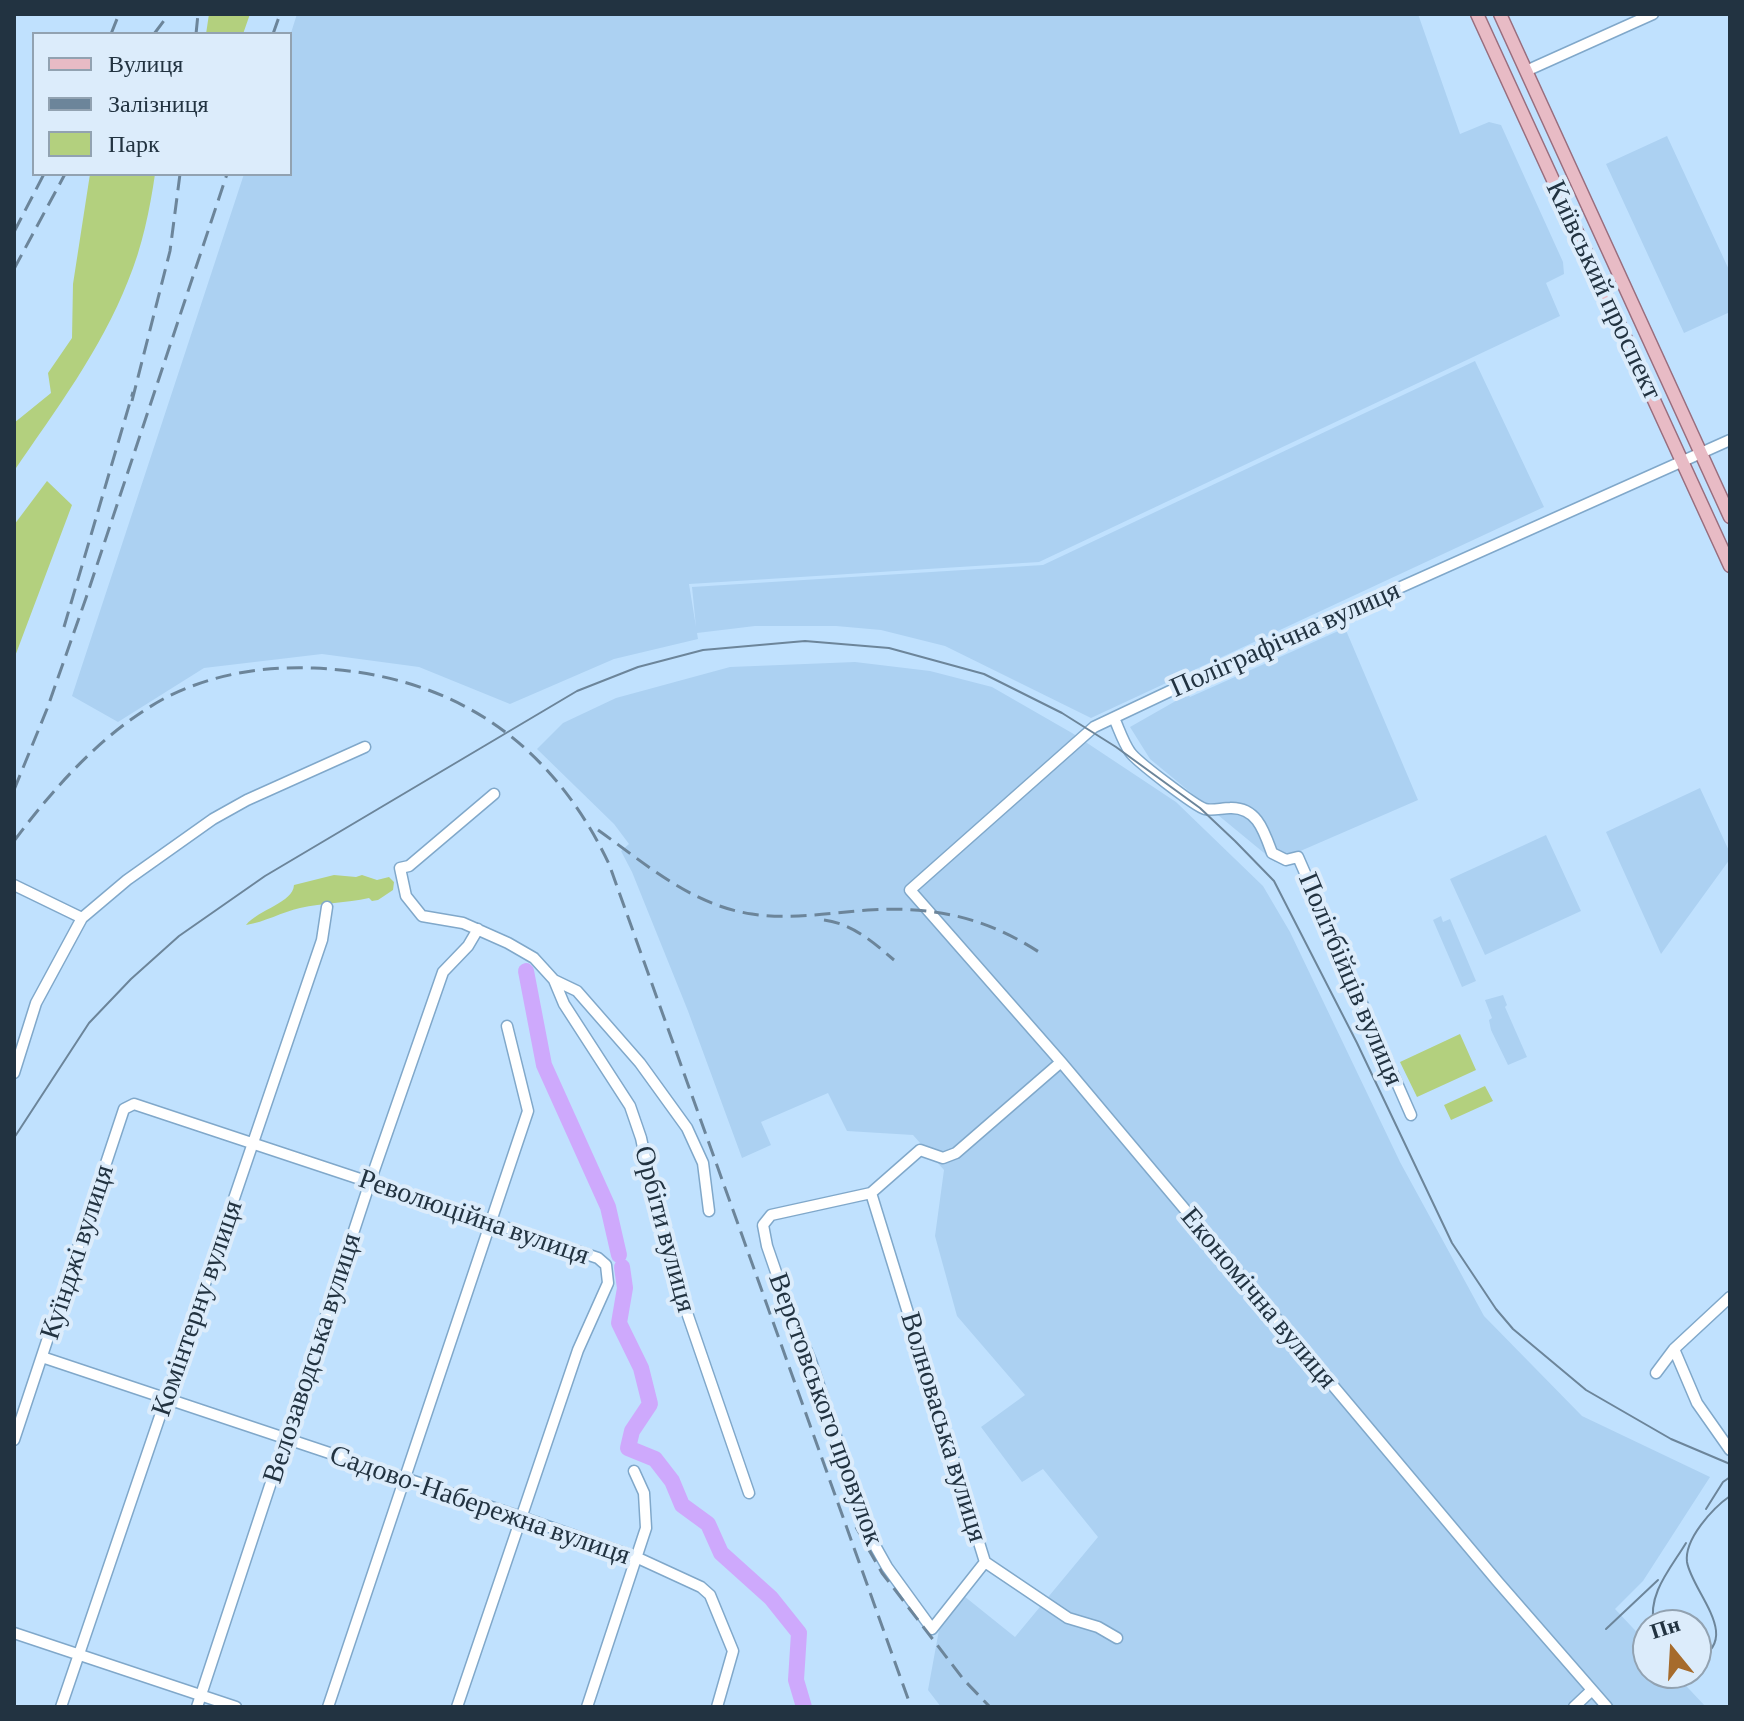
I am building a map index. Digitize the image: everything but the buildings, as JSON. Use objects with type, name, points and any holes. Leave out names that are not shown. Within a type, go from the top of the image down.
[{"type":"main road","name":"Київський проспект","points":[[1477,14],[1730,566]]},
{"type":"main road","name":"Київський проспект","points":[[1500,14],[1730,517]]},
{"type":"street","points":[[1526,71],[1653,14]]},
{"type":"street","name":"Поліграфічна вулиця","points":[[910,890],[1086,734],[1114,718],[1730,440]]},
{"type":"street","name":"Політбійців вулиця","points":[[1114,718],[1134,757],[1169,784],[1205,809],[1248,810],[1254,814],[1272,853],[1286,860],[1298,857],[1411,1115]]},
{"type":"street","points":[[14,1073],[36,1003],[82,918],[170,847],[213,819],[247,800],[365,747]]},
{"type":"street","points":[[494,794],[409,866],[400,868],[406,896],[422,916],[463,923],[478,929],[534,958],[554,980],[577,991],[640,1063],[687,1128],[703,1163],[709,1211]]},
{"type":"street","points":[[14,885],[82,918]]},
{"type":"street","name":"Економічна вулиця","points":[[910,890],[1061,1062],[1498,1582],[1607,1707]]},
{"type":"street","name":"Комінтерну вулиця","points":[[61,1707],[322,940],[327,907]]},
{"type":"street","name":"Велозаводська вулиця","points":[[197,1707],[370,1182],[443,972],[468,946],[478,929]]},
{"type":"street","name":"Орбіти вулиця","points":[[554,980],[564,1004],[630,1106],[641,1138],[664,1246],[749,1493]]},
{"type":"street","points":[[328,1707],[528,1111],[507,1026]]},
{"type":"street","points":[[871,1193],[920,1150],[943,1158],[956,1153],[1061,1062]]},
{"type":"street","name":"Революційна вулиця","points":[[124,1109],[134,1104],[598,1258],[606,1265],[608,1283],[578,1350],[457,1707]]},
{"type":"street","name":"Куїнджі вулиця","points":[[14,1440],[124,1109]]},
{"type":"street","name":"Верстовського провулок","points":[[871,1193],[778,1213],[764,1221],[763,1232],[782,1290],[811,1361],[869,1535],[887,1567],[932,1629],[985,1562]]},
{"type":"street","name":"Волноваська вулиця","points":[[871,1193],[985,1562],[1068,1618],[1098,1627],[1117,1638]]},
{"type":"street","points":[[1656,1373],[1674,1349],[1730,1297]]},
{"type":"street","points":[[1674,1349],[1697,1403],[1730,1450]]},
{"type":"street","name":"Садово-Набережна вулиця","points":[[42,1357],[521,1517],[638,1558],[701,1587],[710,1595],[733,1651],[717,1707]]},
{"type":"street","points":[[587,1707],[638,1558],[647,1516],[644,1493],[634,1471]]},
{"type":"street","points":[[14,1633],[236,1707]]},
{"type":"street","points":[[1574,1707],[1592,1690]]},
{"type":"shaded area","points":[[297,14],[1418,14],[1460,134],[1489,122],[1501,125],[1563,262],[1564,274],[1546,283],[1560,316],[1039,562],[689,584],[696,627],[692,587],[1043,565],[1475,361],[1544,507],[1091,718],[945,646],[881,630],[836,626],[755,626],[697,633],[698,639],[614,659],[510,704],[419,667],[322,654],[204,668],[118,722],[72,696],[243,176],[292,176],[291,32]]},
{"type":"shaded area","points":[[1667,136],[1730,272],[1730,312],[1684,333],[1606,164]]},
{"type":"shaded area","points":[[1345,628],[1418,800],[1275,862],[1150,759],[1130,727],[1188,694],[1190,697]]},
{"type":"shaded area","points":[[855,662],[930,671],[992,687],[1072,733],[1176,802],[1263,886],[1290,932],[1400,1162],[1484,1316],[1582,1416],[1710,1477],[1643,1581],[1615,1609],[1632,1627],[1632,1689],[1689,1689],[1706,1707],[941,1707],[928,1690],[939,1630],[964,1596],[1015,1637],[1098,1537],[1043,1469],[1022,1482],[981,1427],[1025,1395],[957,1316],[935,1236],[944,1170],[913,1135],[847,1131],[828,1093],[761,1122],[771,1145],[742,1158],[688,1011],[621,851],[629,844],[614,824],[537,749],[563,723],[616,698],[730,667]]},
{"type":"shaded area","points":[[1700,788],[1730,859],[1661,954],[1606,832]]},
{"type":"shaded area","points":[[1546,835],[1581,911],[1485,955],[1450,879]]},
{"type":"shaded area","points":[[1441,916],[1443,922],[1450,919],[1476,981],[1462,987],[1433,920]]},
{"type":"shaded area","points":[[1503,995],[1505,1007],[1527,1057],[1508,1065],[1491,1030],[1489,1020],[1492,1018],[1485,1000]]},
{"type":"green space","points":[[209,14],[250,14],[244,32],[206,32]]},
{"type":"green space","points":[[90,176],[155,176],[145,228],[117,307],[76,379],[14,471],[14,423],[51,393],[48,373],[72,338],[73,284]]},
{"type":"green space","points":[[47,481],[72,505],[14,659],[14,525]]},
{"type":"green space","points":[[334,875],[362,875],[377,880],[389,877],[394,882],[393,890],[378,900],[369,898],[309,906],[246,925],[288,897],[294,885]]},
{"type":"green space","points":[[1460,1034],[1476,1070],[1417,1097],[1400,1062]]},
{"type":"green space","points":[[1485,1086],[1493,1101],[1451,1120],[1444,1105]]},
{"type":"waterway","points":[[526,971],[544,1065],[608,1207],[619,1255]]},
{"type":"waterway","points":[[622,1267],[625,1288],[619,1323],[641,1368],[650,1404],[632,1431],[628,1448],[655,1459],[672,1481],[682,1505],[708,1524],[721,1553],[771,1598],[799,1633],[796,1680],[804,1707]]},
{"type":"tram line","points":[[14,1138],[89,1023],[131,979],[179,936],[265,876],[577,691],[638,667],[703,650],[805,641],[889,648],[984,674],[1062,713],[1116,747],[1200,808],[1235,841],[1274,881],[1357,1043],[1452,1243],[1496,1309],[1513,1329],[1586,1390],[1671,1439],[1730,1464]]},
{"type":"tram line","points":[[1706,1509],[1723,1482],[1730,1477]]},
{"type":"tram line","points":[[1708,1609],[1691,1574],[1687,1553],[1701,1525],[1730,1496]]},
{"type":"tram line","points":[[1653,1609],[1657,1592],[1686,1543]]},
{"type":"tram line","points":[[1606,1629],[1658,1580]]},
{"type":"tram line","points":[[1712,1617],[1716,1640],[1712,1647]]},
{"type":"railway","points":[[112,32],[119,14]]},
{"type":"railway","points":[[156,32],[169,14]]},
{"type":"railway","points":[[196,32],[198,14]]},
{"type":"railway","points":[[274,32],[280,14]]},
{"type":"railway","points":[[14,232],[43,176]]},
{"type":"railway","points":[[14,269],[64,176]]},
{"type":"railway","points":[[132,401],[170,251],[180,176]]},
{"type":"railway","points":[[14,790],[47,709],[86,598],[226,176]]},
{"type":"railway","points":[[64,627],[133,392]]},
{"type":"railway","points":[[14,841],[83,760],[144,710],[184,689],[239,673],[276,668],[314,668],[364,673],[410,684],[452,700],[491,722],[526,749],[557,782],[585,820],[609,864],[911,1707]]},
{"type":"railway","points":[[598,830],[670,881],[709,902],[730,909],[781,916],[892,909],[937,912],[980,923],[1042,954]]},
{"type":"railway","points":[[824,920],[853,930],[894,960]]},
{"type":"railway","points":[[856,1527],[882,1573],[964,1680],[990,1707]]}]
